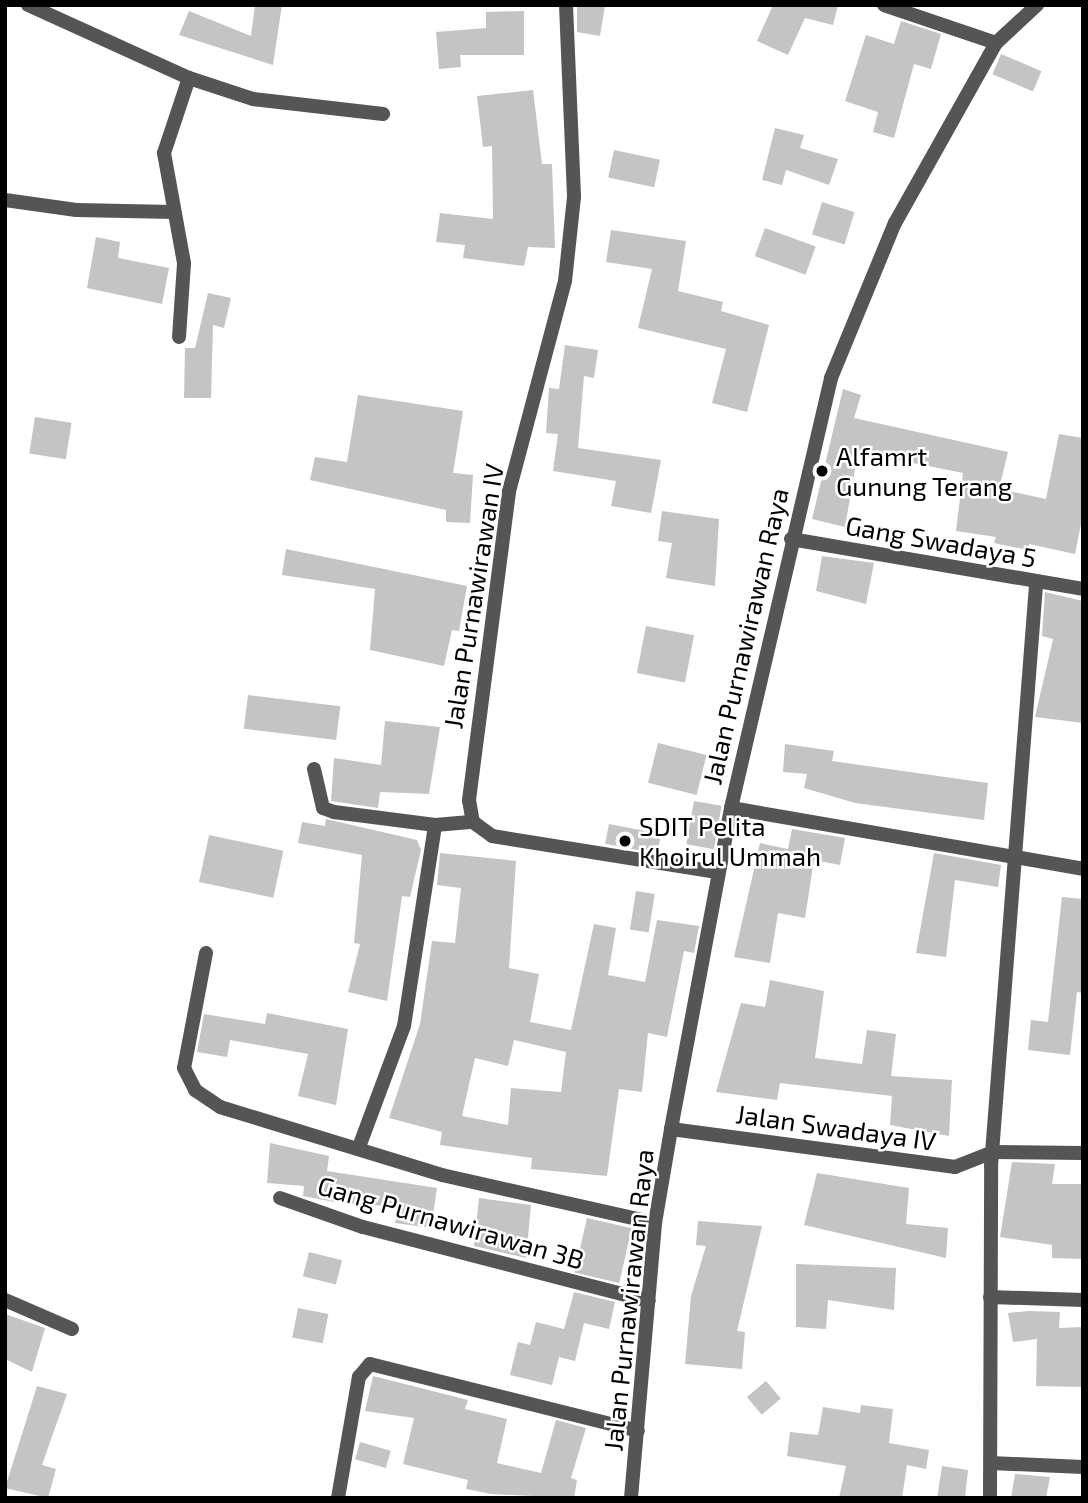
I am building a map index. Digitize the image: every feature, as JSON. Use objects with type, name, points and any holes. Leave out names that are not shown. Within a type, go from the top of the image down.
[{"type":"street","points":[[28,5],[189,78],[253,99],[383,114]]},
{"type":"street","name":"Jalan Purnawirawan IV","points":[[473,822],[469,800],[498,558],[566,269],[574,197],[566,5]]},
{"type":"street","points":[[884,5],[996,43]]},
{"type":"street","name":"Jalan Purnawirawan Raya","points":[[631,1498],[655,1223],[671,1129],[717,872],[791,539],[831,378],[895,223],[996,43],[1037,5]]},
{"type":"street","points":[[179,337],[184,263],[164,153],[189,78]]},
{"type":"street","points":[[5,200],[76,210],[174,212]]},
{"type":"street","name":"Gang Swadaya 5","points":[[791,539],[1036,585],[1083,589]]},
{"type":"street","points":[[990,1498],[993,1152],[1036,585]]},
{"type":"street","points":[[314,769],[323,808],[435,825],[473,822],[492,836],[717,872]]},
{"type":"street","points":[[731,808],[865,832],[1017,854],[1083,869]]},
{"type":"street","points":[[359,1147],[404,1026],[435,825]]},
{"type":"street","points":[[206,953],[184,1068],[195,1090],[220,1107],[359,1147],[442,1175],[655,1223]]},
{"type":"street","name":"Jalan Swadaya IV","points":[[671,1129],[955,1167],[993,1152]]},
{"type":"street","points":[[993,1152],[1083,1153]]},
{"type":"street","name":"Gang Purnawirawan 3B","points":[[280,1198],[363,1227],[649,1301]]},
{"type":"street","points":[[990,1297],[1083,1300]]},
{"type":"street","points":[[5,1300],[72,1329]]},
{"type":"street","points":[[338,1498],[359,1377],[370,1364],[638,1431]]},
{"type":"street","points":[[991,1463],[1083,1467]]},
{"type":"building","points":[[255,5],[282,5],[273,65],[179,35],[189,11],[251,36]]},
{"type":"building","points":[[577,5],[605,5],[600,36],[577,32]]},
{"type":"building","points":[[773,5],[838,5],[833,25],[805,18],[788,55],[757,41]]},
{"type":"building","points":[[524,11],[524,55],[460,55],[461,67],[439,69],[436,32],[486,28],[486,12]]},
{"type":"building","points":[[901,21],[941,34],[931,69],[914,64],[894,138],[873,132],[878,112],[845,101],[866,35],[894,44]]},
{"type":"building","points":[[1001,54],[1042,71],[1033,91],[992,74]]},
{"type":"building","points":[[533,90],[542,164],[552,164],[555,248],[528,247],[524,266],[463,258],[465,245],[436,242],[440,213],[493,219],[492,146],[483,147],[477,96]]},
{"type":"building","points":[[775,128],[804,135],[800,148],[838,159],[829,185],[786,170],[782,185],[762,180]]},
{"type":"building","points":[[614,150],[660,160],[654,187],[608,177]]},
{"type":"building","points":[[822,202],[855,212],[845,244],[812,235]]},
{"type":"building","points":[[765,228],[816,246],[805,275],[755,256]]},
{"type":"building","points":[[611,230],[686,241],[678,291],[723,302],[721,311],[769,325],[747,412],[712,403],[726,349],[638,328],[652,269],[606,262]]},
{"type":"building","points":[[96,237],[120,242],[118,258],[169,268],[162,304],[87,288]]},
{"type":"building","points":[[208,293],[231,298],[224,328],[213,325],[211,398],[184,398],[185,348],[195,348]]},
{"type":"building","points":[[565,345],[598,350],[594,378],[584,376],[578,448],[661,460],[651,513],[611,506],[616,481],[553,471],[558,434],[546,433],[549,388],[559,389]]},
{"type":"building","points":[[843,389],[861,395],[854,418],[1008,452],[999,489],[1046,499],[1059,434],[1083,438],[1083,514],[1075,554],[1029,544],[1028,550],[994,543],[996,537],[956,531],[963,473],[858,452],[845,527],[812,519]]},
{"type":"building","points":[[358,395],[463,411],[453,473],[473,475],[470,523],[446,522],[446,510],[310,480],[315,457],[347,462]]},
{"type":"building","points":[[35,417],[72,423],[66,459],[29,454]]},
{"type":"building","points":[[662,511],[719,519],[715,586],[666,578],[672,543],[658,541]]},
{"type":"building","points":[[286,549],[467,586],[459,631],[452,630],[444,666],[370,650],[375,589],[282,575]]},
{"type":"building","points":[[822,556],[874,563],[866,604],[816,591]]},
{"type":"building","points":[[1045,592],[1083,601],[1083,723],[1035,717],[1053,639],[1042,636]]},
{"type":"building","points":[[646,626],[694,635],[685,682],[637,673]]},
{"type":"building","points":[[248,695],[340,706],[336,740],[244,729]]},
{"type":"building","points":[[385,721],[440,727],[429,794],[380,792],[378,808],[331,801],[334,758],[381,765]]},
{"type":"building","points":[[658,743],[707,755],[697,795],[648,783]]},
{"type":"building","points":[[785,744],[834,751],[832,761],[988,783],[984,820],[855,803],[804,788],[807,774],[783,772]]},
{"type":"building","points":[[694,801],[722,806],[714,849],[686,844]]},
{"type":"building","points":[[326,819],[417,840],[421,850],[410,897],[402,896],[387,1001],[348,992],[360,944],[354,943],[362,855],[298,843],[302,822],[325,826]]},
{"type":"building","name":"SDIT Pelita Khoirul Ummah","points":[[609,824],[661,834],[657,854],[605,844]]},
{"type":"building","points":[[792,829],[845,838],[840,865],[814,860],[805,918],[778,913],[770,963],[734,957],[760,843],[788,849]]},
{"type":"building","points":[[209,835],[283,851],[273,898],[199,882]]},
{"type":"building","points":[[440,853],[516,861],[509,968],[539,974],[530,1022],[571,1030],[594,924],[616,928],[608,975],[645,982],[657,920],[699,926],[694,953],[684,951],[667,1037],[648,1033],[642,1092],[619,1089],[607,1176],[531,1169],[532,1158],[440,1145],[442,1132],[389,1118],[420,1024],[432,941],[455,943],[461,888],[437,885]],"holes":[[[514,1040],[566,1052],[561,1092],[511,1088],[508,1125],[462,1116],[475,1058],[508,1066]]]},
{"type":"building","points":[[934,853],[1001,865],[998,887],[955,880],[946,957],[916,953]]},
{"type":"building","points":[[636,891],[655,894],[649,932],[630,930]]},
{"type":"building","points":[[1062,897],[1083,899],[1083,993],[1077,992],[1070,1055],[1028,1050],[1031,1020],[1048,1022]]},
{"type":"building","points":[[770,980],[824,991],[815,1058],[862,1064],[867,1030],[896,1034],[891,1076],[952,1080],[949,1136],[890,1125],[892,1096],[780,1083],[777,1100],[716,1092],[741,1003],[765,1007]]},
{"type":"building","points":[[267,1013],[348,1029],[336,1105],[298,1096],[308,1054],[230,1040],[227,1057],[197,1052],[204,1014],[265,1024]]},
{"type":"building","points":[[270,1143],[329,1156],[327,1171],[437,1188],[431,1228],[395,1223],[398,1207],[334,1202],[303,1196],[304,1186],[267,1183]]},
{"type":"building","points":[[1012,1162],[1055,1164],[1052,1184],[1083,1184],[1083,1259],[1052,1258],[1052,1245],[1000,1237]]},
{"type":"building","points":[[817,1173],[909,1188],[906,1224],[948,1228],[946,1258],[804,1225]]},
{"type":"building","points":[[479,1198],[531,1205],[526,1258],[474,1246]]},
{"type":"building","points":[[587,1218],[632,1228],[619,1283],[574,1273]]},
{"type":"building","points":[[698,1221],[762,1226],[737,1331],[745,1332],[742,1369],[685,1364],[691,1296],[706,1246],[696,1245]]},
{"type":"building","points":[[309,1252],[342,1260],[336,1284],[303,1276]]},
{"type":"building","points":[[796,1264],[896,1268],[894,1310],[828,1300],[826,1329],[796,1327]]},
{"type":"building","points":[[574,1292],[615,1302],[609,1329],[584,1323],[575,1361],[559,1357],[552,1385],[510,1375],[518,1342],[530,1345],[536,1322],[564,1329]]},
{"type":"building","points":[[298,1308],[328,1314],[323,1343],[292,1337]]},
{"type":"building","points":[[1060,1312],[1059,1328],[1083,1327],[1083,1387],[1036,1386],[1037,1339],[1013,1342],[1008,1313]]},
{"type":"building","points":[[5,1314],[45,1328],[32,1372],[5,1359]]},
{"type":"building","points":[[373,1376],[468,1400],[465,1409],[507,1419],[497,1463],[541,1473],[556,1420],[586,1428],[571,1478],[577,1480],[574,1498],[491,1494],[466,1489],[468,1480],[403,1464],[414,1418],[365,1411]]},
{"type":"building","points":[[766,1381],[781,1399],[762,1415],[747,1397]]},
{"type":"building","points":[[37,1386],[67,1394],[42,1465],[56,1469],[48,1498],[5,1488]]},
{"type":"building","points":[[861,1405],[893,1409],[889,1443],[929,1450],[926,1469],[907,1465],[902,1498],[839,1498],[846,1466],[787,1456],[790,1432],[818,1435],[823,1407],[860,1413]]},
{"type":"building","points":[[360,1442],[391,1451],[386,1468],[355,1459]]},
{"type":"building","points":[[942,1466],[968,1470],[965,1498],[937,1498]]},
{"type":"building","points":[[1015,1474],[1050,1477],[1046,1498],[1011,1498]]},
{"type":"place","name":"Alfamrt Gunung Terang","points":[[822,471]]},
{"type":"place","name":"SDIT Pelita Khoirul Ummah","points":[[625,841]]}]
